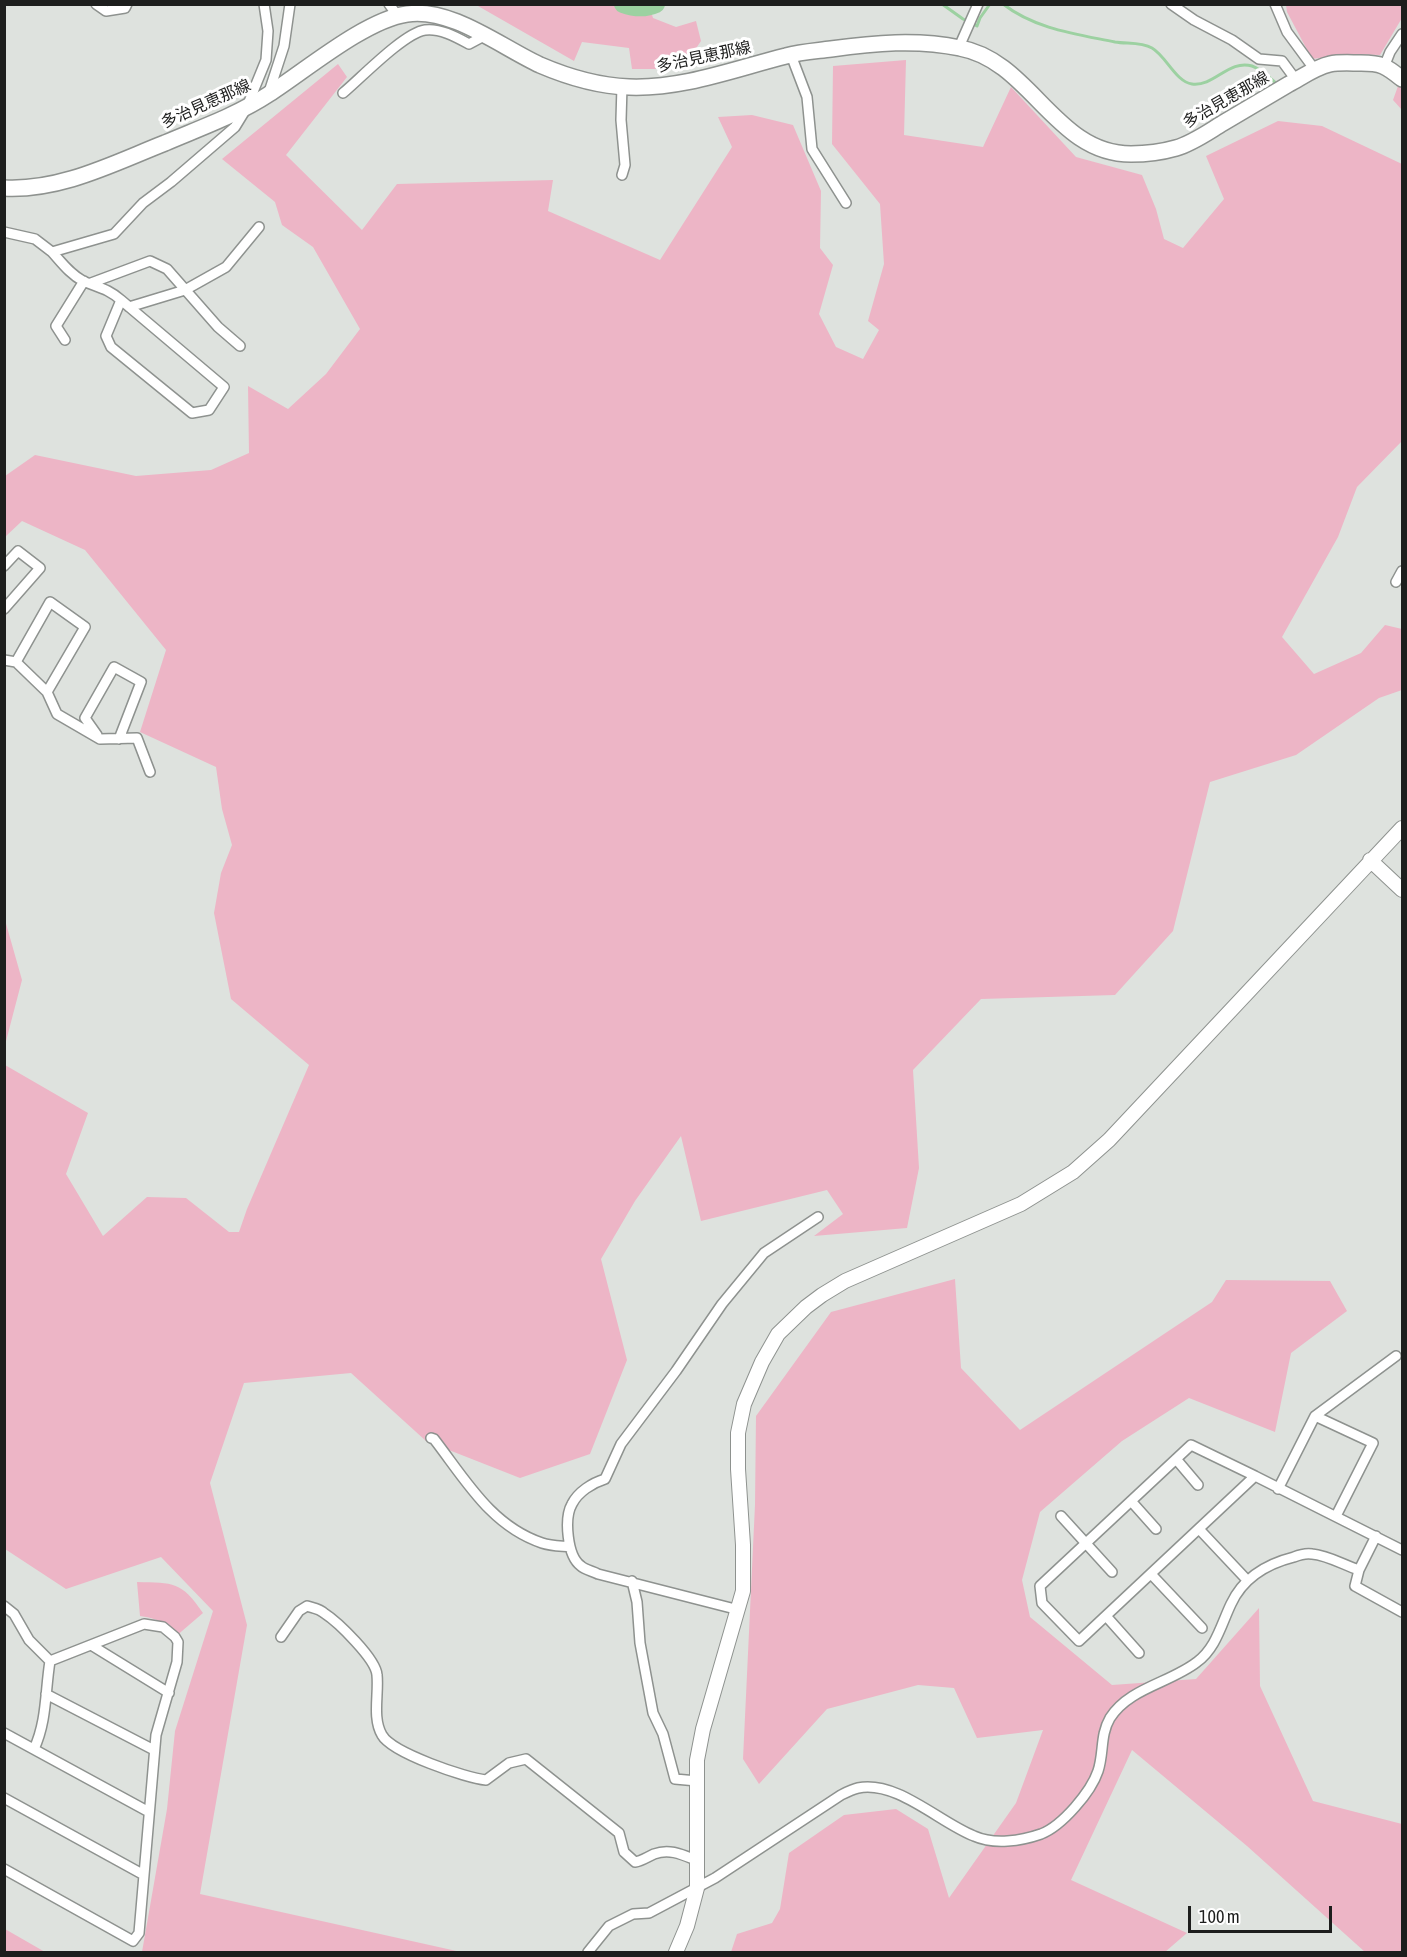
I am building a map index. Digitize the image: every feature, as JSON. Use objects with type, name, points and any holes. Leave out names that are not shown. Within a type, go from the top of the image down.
[{"type":"main road","name":"多治見恵那線","points":[[4,188],[36,187],[75,178],[246,109],[393,10],[428,13],[454,21],[538,64],[565,75],[600,84],[622,86],[684,83],[791,55],[898,42],[959,47],[980,53],[997,62],[1067,129],[1085,142],[1104,150],[1126,154],[1150,153],[1176,148],[1197,139],[1296,80],[1330,64],[1374,64],[1384,67],[1402,79]]},
{"type":"street","points":[[96,4],[106,11],[125,8],[127,4]]},
{"type":"street","points":[[52,252],[114,234],[143,203],[236,127],[266,60],[268,31],[264,4]]},
{"type":"street","points":[[269,95],[284,46],[290,4]]},
{"type":"street","points":[[959,47],[978,4]]},
{"type":"street","points":[[1171,4],[1194,20],[1232,40],[1259,59],[1282,61],[1296,80]]},
{"type":"street","points":[[1275,4],[1287,32],[1315,70]]},
{"type":"street","points":[[343,93],[410,35],[425,30],[444,32],[469,44],[484,36]]},
{"type":"street","points":[[1384,67],[1390,52],[1402,34]]},
{"type":"street","points":[[791,55],[807,97],[812,149],[846,203]]},
{"type":"street","points":[[622,86],[621,120],[625,165],[622,175]]},
{"type":"street","points":[[129,307],[185,290],[226,267],[259,227]]},
{"type":"street","points":[[4,232],[34,239],[52,252],[69,272],[108,290],[121,300],[224,387],[209,411],[192,413],[111,347],[106,336],[121,300]]},
{"type":"street","points":[[65,340],[56,326],[87,282],[150,261],[167,269],[218,327],[240,346]]},
{"type":"street","points":[[4,566],[18,551],[40,568],[4,609]]},
{"type":"street","points":[[1396,582],[1402,571]]},
{"type":"street","points":[[16,662],[50,602],[85,627],[47,692]]},
{"type":"street","points":[[4,660],[16,662],[47,692],[57,714],[100,739],[137,738],[150,772]]},
{"type":"street","points":[[100,739],[85,718],[114,668],[141,682],[119,739]]},
{"type":"street","points":[[676,1953],[687,1926],[696,1887],[697,1760],[707,1708],[743,1591],[738,1433],[744,1404],[753,1380],[778,1334],[806,1306],[845,1281],[1021,1204],[1073,1172],[1109,1140],[1402,828]]},
{"type":"street","points":[[1370,860],[1402,890]]},
{"type":"street","points":[[739,1610],[598,1574],[581,1566],[572,1555],[568,1514],[570,1506],[593,1482],[605,1479],[621,1444],[676,1371],[722,1304],[764,1253],[818,1217]]},
{"type":"street","points":[[1278,1489],[1315,1416],[1396,1356]]},
{"type":"street","points":[[1315,1416],[1373,1443],[1335,1516]]},
{"type":"street","points":[[431,1438],[502,1523],[544,1544],[570,1547]]},
{"type":"street","points":[[1255,1476],[1079,1641],[1042,1603],[1040,1586],[1191,1445],[1255,1476],[1278,1489],[1376,1536],[1402,1550]]},
{"type":"street","points":[[1176,1459],[1198,1485]]},
{"type":"street","points":[[1131,1501],[1156,1529]]},
{"type":"street","points":[[1061,1516],[1112,1572]]},
{"type":"street","points":[[1198,1529],[1247,1580]]},
{"type":"street","points":[[1376,1536],[1359,1570],[1355,1586],[1402,1612]]},
{"type":"street","points":[[588,1953],[609,1926],[633,1914],[649,1913],[715,1878],[841,1795],[859,1788],[881,1788],[903,1797],[974,1837],[994,1842],[1043,1833],[1068,1815],[1098,1771],[1102,1737],[1110,1719],[1124,1702],[1196,1663],[1212,1649],[1232,1602],[1240,1588],[1253,1574],[1280,1560],[1311,1553],[1359,1570]]},
{"type":"street","points":[[1151,1574],[1202,1628]]},
{"type":"street","points":[[632,1581],[637,1602],[640,1643],[653,1713],[663,1734],[675,1779],[697,1781]]},
{"type":"street","points":[[4,1606],[14,1614],[30,1640],[50,1661]]},
{"type":"street","points":[[281,1637],[299,1611],[307,1606],[324,1612],[368,1656],[377,1672],[377,1719],[382,1736],[400,1750],[470,1778],[486,1780],[509,1763],[526,1759],[618,1833],[624,1852],[635,1862],[664,1851],[675,1852],[698,1861]]},
{"type":"street","points":[[1106,1616],[1139,1653]]},
{"type":"street","points":[[4,1869],[133,1941],[139,1933],[154,1750],[179,1647],[176,1637],[163,1627],[144,1624],[50,1661]]},
{"type":"street","points":[[91,1645],[169,1693]]},
{"type":"street","points":[[33,1749],[40,1735],[45,1715],[50,1661]]},
{"type":"street","points":[[46,1694],[154,1750]]},
{"type":"street","points":[[4,1733],[149,1812]]},
{"type":"street","points":[[4,1798],[144,1875]]},
{"type":"shaded area","points":[[470,5],[649,5],[653,18],[676,27],[696,21],[701,41],[684,66],[632,69],[629,48],[582,42],[574,61],[478,6]]},
{"type":"shaded area","points":[[1286,5],[1402,5],[1402,18],[1380,55],[1352,54],[1312,59],[1287,12]]},
{"type":"shaded area","points":[[906,60],[904,135],[983,147],[1011,87],[1076,157],[1142,175],[1156,209],[1164,239],[1183,248],[1224,199],[1206,156],[1278,121],[1322,126],[1402,164],[1402,441],[1357,487],[1338,537],[1282,637],[1314,674],[1361,653],[1385,625],[1402,629],[1402,690],[1379,698],[1296,755],[1210,782],[1173,931],[1115,995],[981,999],[913,1070],[919,1168],[907,1228],[814,1236],[843,1214],[827,1190],[701,1221],[681,1136],[635,1201],[601,1259],[627,1360],[590,1454],[520,1478],[426,1441],[351,1373],[244,1383],[210,1483],[247,1625],[200,1894],[461,1952],[142,1952],[167,1809],[175,1731],[213,1611],[161,1557],[66,1589],[5,1549],[5,1065],[88,1113],[66,1174],[103,1236],[147,1197],[186,1198],[229,1232],[239,1232],[309,1065],[231,999],[214,913],[221,873],[232,845],[222,809],[216,767],[140,732],[166,650],[85,550],[22,521],[5,537],[5,476],[35,455],[136,476],[211,470],[249,453],[248,386],[288,409],[326,374],[360,329],[313,247],[282,225],[275,202],[222,159],[338,64],[347,77],[286,155],[362,230],[397,184],[553,180],[548,211],[660,260],[732,147],[718,117],[752,115],[793,125],[821,191],[820,248],[833,265],[819,314],[836,347],[863,359],[879,330],[868,321],[884,264],[880,204],[832,144],[833,66]]},
{"type":"shaded area","points":[[1402,75],[1402,110],[1393,100]]},
{"type":"shaded area","points":[[5,920],[22,980],[5,1045]]},
{"type":"shaded area","points":[[955,1279],[961,1368],[1020,1430],[1212,1302],[1226,1280],[1330,1281],[1347,1311],[1291,1353],[1275,1432],[1189,1398],[1122,1441],[1040,1512],[1022,1580],[1030,1617],[1112,1685],[1196,1679],[1259,1608],[1260,1686],[1313,1801],[1402,1824],[1402,1952],[1365,1952],[1247,1846],[1132,1750],[1071,1880],[1187,1933],[1165,1952],[731,1952],[737,1934],[772,1923],[780,1909],[789,1853],[844,1815],[896,1809],[928,1829],[949,1898],[1016,1803],[1043,1730],[977,1738],[954,1688],[918,1685],[827,1709],[759,1784],[743,1759],[755,1505],[756,1416],[831,1312]]},
{"type":"shaded area","points":[[137,1582],[176,1586],[189,1595],[203,1613],[175,1637],[161,1622],[140,1616]]},
{"type":"shaded area","points":[[5,1929],[45,1952],[5,1952]]},
{"type":"waterway","points":[[623,4],[640,7],[656,4]]},
{"type":"waterway","points":[[942,4],[977,26],[990,4]]},
{"type":"waterway","points":[[1003,4],[1042,25],[1115,42],[1148,46],[1157,52],[1181,79],[1192,84],[1200,84],[1229,69],[1244,65],[1259,69],[1278,85]]}]
